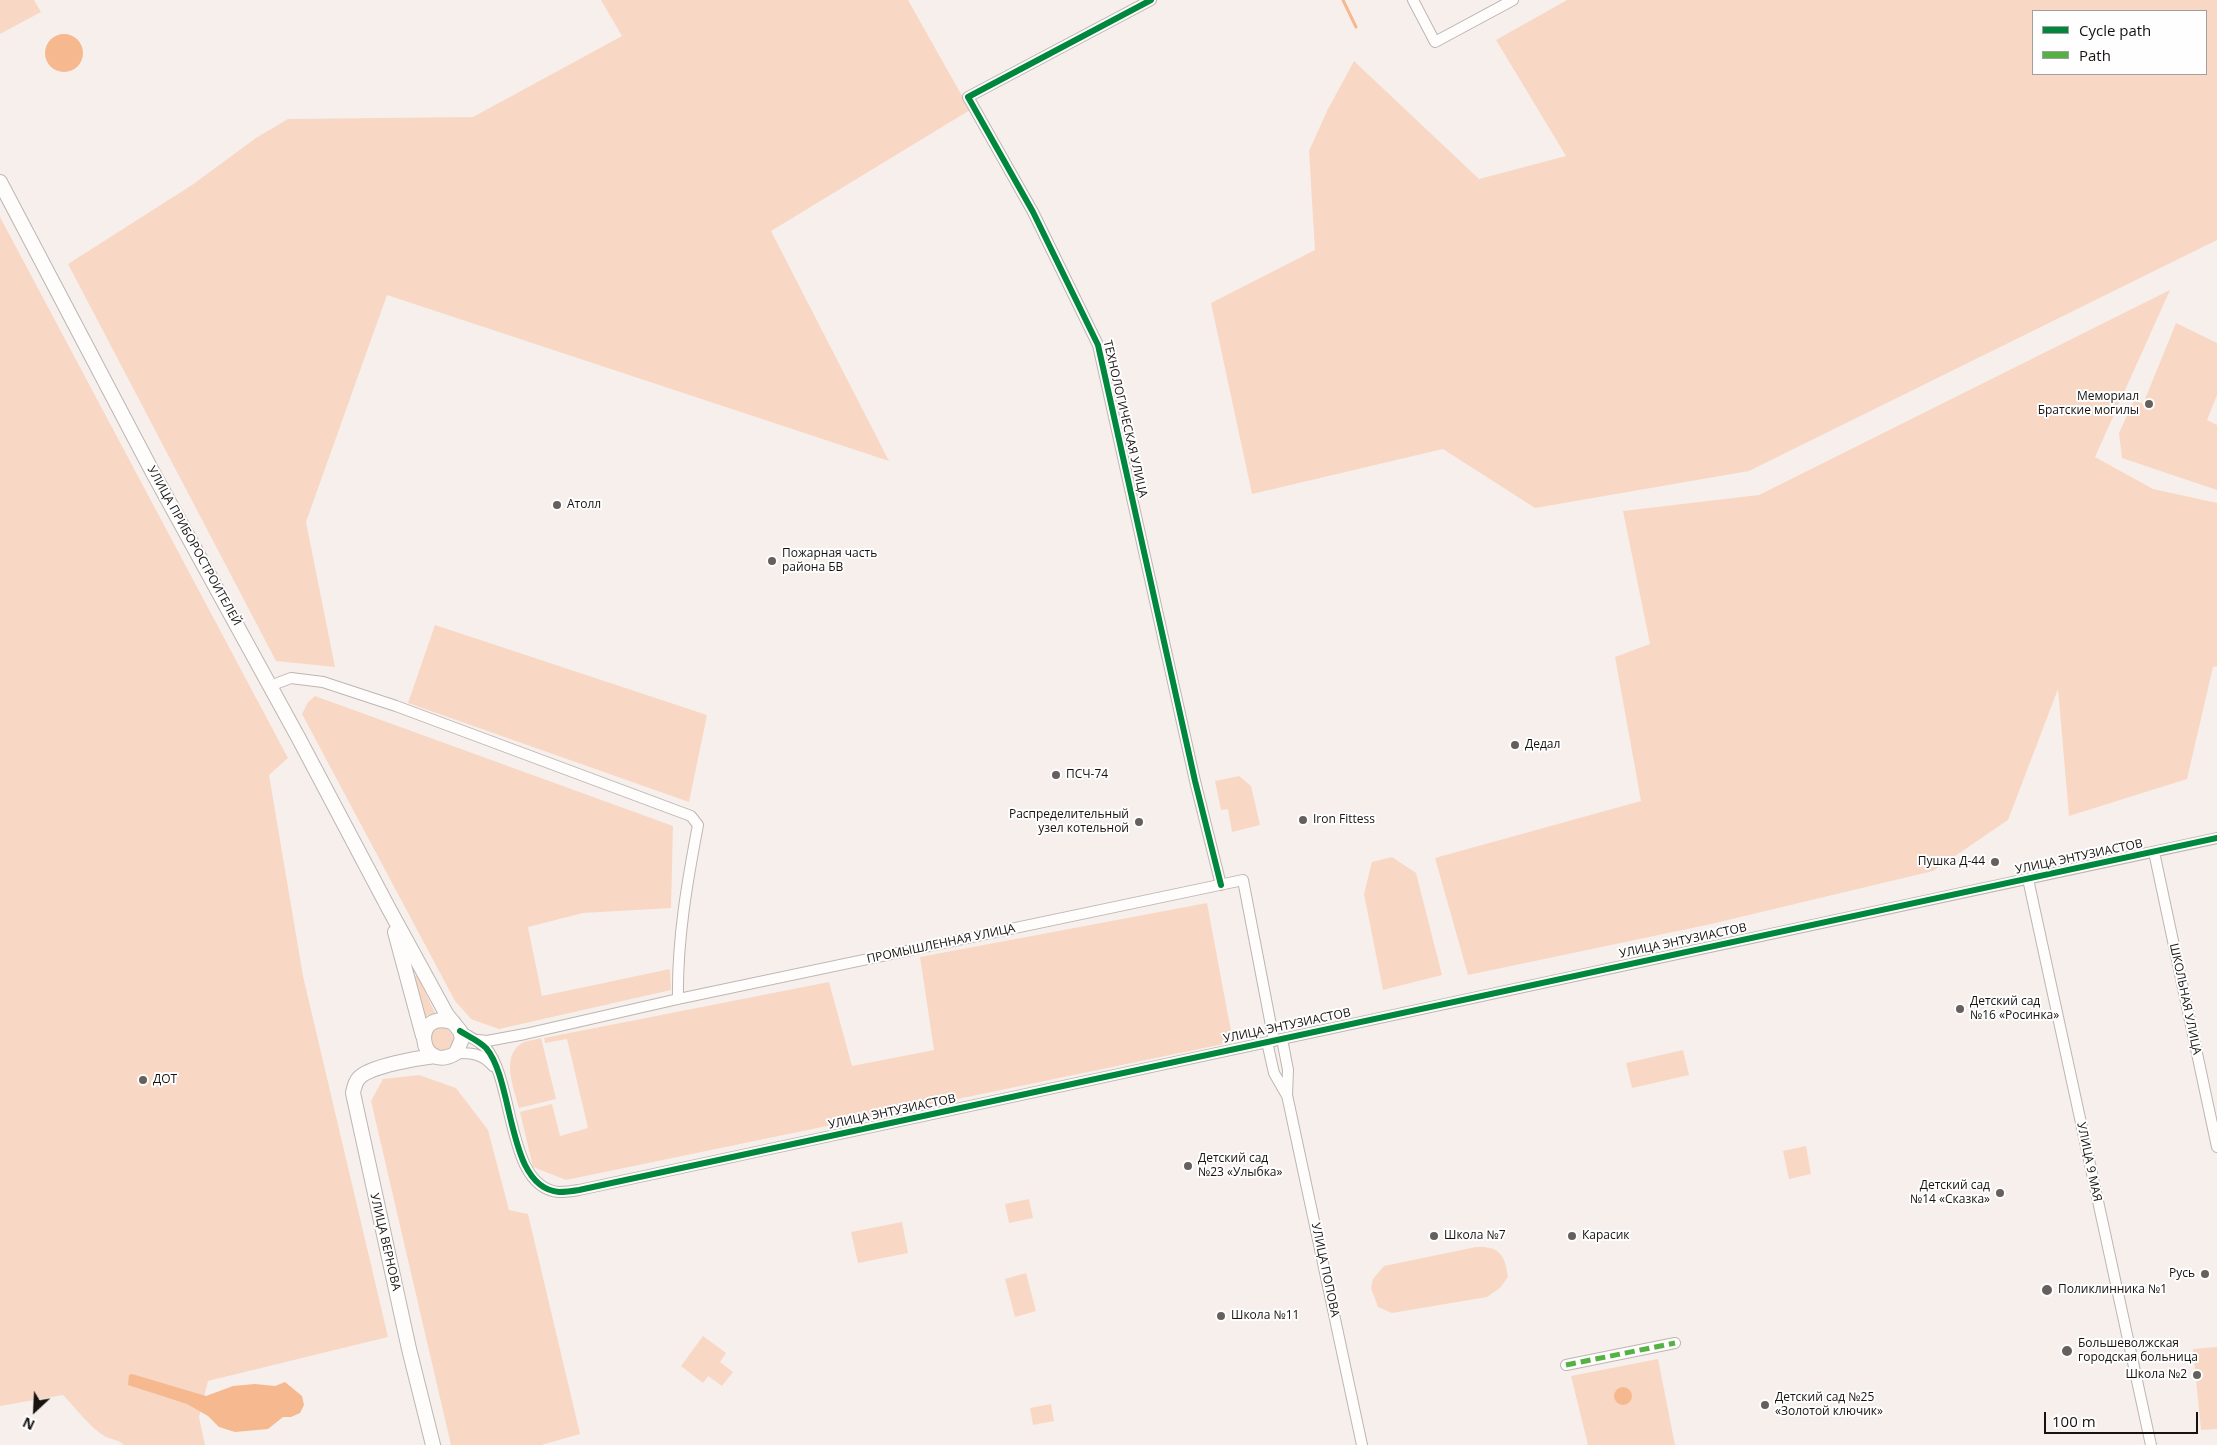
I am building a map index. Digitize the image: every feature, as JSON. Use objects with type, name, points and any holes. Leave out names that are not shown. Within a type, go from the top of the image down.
[{"type":"main road","name":"УЛИЦА ПРИБОРОСТРОИТЕЛЕЙ","points":[[0,182],[148,463],[389,909],[447,1015],[457,1027]]},
{"type":"main road","name":"УЛИЦА ПРИБОРОСТРОИТЕЛЕЙ","points":[[389,909],[423,1038]]},
{"type":"main road","points":[[438,1020],[445,1020],[457,1027],[462,1039],[456,1053],[446,1058],[435,1056],[426,1048],[423,1038],[430,1024],[438,1020]]},
{"type":"main road","name":"УЛИЦА ВЕРНОВА","points":[[396,1063],[413,1054],[423,1038]]},
{"type":"main road","name":"УЛИЦА ВЕРНОВА","points":[[433,1445],[403,1322],[353,1093],[355,1084],[364,1074],[396,1063],[435,1056]]},
{"type":"street","name":"ТЕХНОЛОГИЧЕСКАЯ УЛИЦА","points":[[1151,0],[968,97],[1033,212],[1098,345],[1195,781],[1221,885]]},
{"type":"street","points":[[1413,0],[1435,42],[1513,0]]},
{"type":"street","points":[[270,686],[291,678],[323,682],[414,713],[691,816],[698,825],[682,909],[677,962],[678,999]]},
{"type":"street","name":"УЛИЦА ЭНТУЗИАСТОВ","points":[[457,1027],[478,1040],[487,1049],[499,1074],[517,1146],[527,1172],[539,1184],[558,1192],[610,1184],[2217,838]]},
{"type":"street","name":"ШКОЛЬНАЯ УЛИЦА","points":[[2154,852],[2217,1147]]},
{"type":"street","name":"УЛИЦА 9 МАЯ","points":[[2028,879],[2151,1445]]},
{"type":"street","name":"ПРОМЫШЛЕННАЯ УЛИЦА","points":[[478,1040],[525,1034],[678,999],[1243,880],[1274,1041]]},
{"type":"street","name":"УЛИЦА ПОПОВА","points":[[1274,1041],[1274,1073],[1287,1095]]},
{"type":"street","name":"УЛИЦА ПОПОВА","points":[[1274,1041],[1288,1070],[1287,1095],[1362,1445]]},
{"type":"street","points":[[456,1053],[475,1053],[483,1057],[499,1074]]},
{"type":"street","points":[[1566,1365],[1675,1343]]},
{"type":"shaded area","points":[[0,0],[34,0],[41,12],[0,34]]},
{"type":"shaded area","points":[[601,0],[908,0],[970,110],[771,231],[889,461],[387,295],[306,522],[335,667],[276,661],[68,264],[192,185],[256,138],[288,119],[473,117],[622,36]]},
{"type":"shaded area","points":[[1567,0],[2217,0],[2217,240],[1749,471],[1535,508],[1443,449],[1252,494],[1211,303],[1315,250],[1309,151],[1327,111],[1354,61],[1479,179],[1566,156],[1496,40]]},
{"type":"shaded area","points":[[64,34],[77,40],[83,53],[77,66],[64,72],[51,66],[45,53],[51,40]]},
{"type":"shaded area","points":[[0,217],[288,758],[269,775],[303,976],[388,1337],[208,1381],[199,1417],[205,1445],[124,1445],[100,1433],[83,1418],[63,1395],[0,1406]]},
{"type":"shaded area","points":[[2170,290],[2095,457],[2153,489],[2217,503],[2217,666],[2213,667],[2187,779],[2069,816],[2058,689],[2008,820],[1933,871],[1711,924],[1468,975],[1435,858],[1641,801],[1615,657],[1650,644],[1623,511],[1759,495]]},
{"type":"shaded area","points":[[2176,323],[2217,343],[2217,395],[2207,420],[2217,425],[2217,490],[2122,458],[2119,433],[2134,400],[2143,404]]},
{"type":"shaded area","points":[[435,625],[707,715],[689,802],[408,703]]},
{"type":"shaded area","points":[[315,696],[673,826],[671,908],[583,913],[528,927],[542,996],[670,969],[671,990],[499,1029],[471,1019],[455,1001],[302,714],[308,702]]},
{"type":"shaded area","points":[[1239,776],[1251,786],[1260,825],[1232,832],[1228,809],[1221,810],[1215,781]]},
{"type":"shaded area","points":[[1392,857],[1416,873],[1442,975],[1383,990],[1364,894],[1372,862]]},
{"type":"shaded area","points":[[1207,903],[1233,1042],[566,1180],[533,1167],[520,1112],[552,1104],[560,1136],[588,1128],[567,1039],[545,1043],[544,1038],[829,982],[852,1066],[934,1050],[920,957]]},
{"type":"shaded area","points":[[417,975],[435,1013],[424,1017],[415,976]]},
{"type":"shaded area","points":[[442,1028],[450,1031],[453,1039],[450,1047],[442,1050],[434,1047],[431,1039],[434,1031]]},
{"type":"shaded area","points":[[541,1038],[556,1099],[519,1108],[510,1073],[512,1056],[515,1049],[522,1043]]},
{"type":"shaded area","points":[[1683,1050],[1689,1075],[1632,1088],[1626,1063]]},
{"type":"shaded area","points":[[419,1075],[456,1088],[488,1130],[509,1210],[528,1214],[580,1434],[541,1445],[451,1445],[371,1101],[383,1079]]},
{"type":"shaded area","points":[[1806,1146],[1811,1174],[1789,1179],[1783,1151]]},
{"type":"shaded area","points":[[1029,1199],[1033,1218],[1009,1223],[1005,1204]]},
{"type":"shaded area","points":[[902,1222],[908,1253],[858,1263],[851,1232]]},
{"type":"shaded area","points":[[1476,1247],[1496,1250],[1503,1258],[1507,1269],[1508,1277],[1500,1288],[1487,1297],[1392,1313],[1378,1307],[1371,1288],[1373,1279],[1384,1266]]},
{"type":"shaded area","points":[[1026,1273],[1036,1311],[1015,1317],[1005,1279]]},
{"type":"shaded area","points":[[703,1336],[726,1353],[720,1362],[733,1372],[722,1386],[708,1376],[703,1383],[681,1366]]},
{"type":"shaded area","points":[[2217,1347],[2217,1429],[2201,1430],[2193,1349]]},
{"type":"shaded area","points":[[1658,1359],[1675,1445],[1588,1445],[1571,1376]]},
{"type":"shaded area","points":[[132,1374],[206,1396],[233,1386],[255,1384],[275,1386],[285,1382],[302,1396],[304,1405],[300,1413],[291,1417],[283,1417],[268,1429],[235,1432],[219,1427],[208,1416],[187,1404],[128,1385],[129,1375]]},
{"type":"shaded area","points":[[1619,1387],[1627,1387],[1632,1392],[1630,1403],[1619,1405],[1614,1400],[1614,1392]]},
{"type":"shaded area","points":[[1051,1404],[1054,1421],[1033,1425],[1030,1408]]},
{"type":"waterway","points":[[1343,0],[1356,27]]},
{"type":"marked path","points":[[1566,1365],[1675,1343]]},
{"type":"cycle path","points":[[1151,0],[968,97],[1033,212],[1098,345],[1195,781],[1221,885]]},
{"type":"cycle path","points":[[460,1031],[486,1048],[495,1064],[520,1154],[529,1173],[542,1186],[559,1192],[579,1190],[2217,838]]},
{"type":"place","name":"Мемориал Братские могилы","points":[[2149,404]]},
{"type":"place","name":"Атолл","points":[[557,505]]},
{"type":"place","name":"Пожарная часть района БВ","points":[[772,561]]},
{"type":"place","name":"Дедал","points":[[1515,745]]},
{"type":"place","name":"ПСЧ-74","points":[[1056,775]]},
{"type":"place","name":"Iron Fittess","points":[[1303,820]]},
{"type":"place","name":"Распределительный узел котельной","points":[[1139,822]]},
{"type":"place","name":"Пушка Д-44","points":[[1995,862]]},
{"type":"place","name":"Детский сад №16 «Росинка»","points":[[1960,1009]]},
{"type":"place","name":"ДОТ","points":[[143,1080]]},
{"type":"place","name":"Детский сад №23 «Улыбка»","points":[[1188,1166]]},
{"type":"place","name":"Детский сад №14 «Сказка»","points":[[2000,1193]]},
{"type":"place","name":"Школа №7","points":[[1434,1236]]},
{"type":"place","name":"Карасик","points":[[1572,1236]]},
{"type":"place","name":"Русь","points":[[2205,1274]]},
{"type":"place","name":"Поликлинника №1","points":[[2047,1290]]},
{"type":"place","name":"Школа №11","points":[[1221,1316]]},
{"type":"place","name":"Большеволжская городская больница","points":[[2067,1351]]},
{"type":"place","name":"Школа №2","points":[[2197,1375]]},
{"type":"place","name":"Детский сад №25 «Золотой ключик»","points":[[1765,1405]]}]
